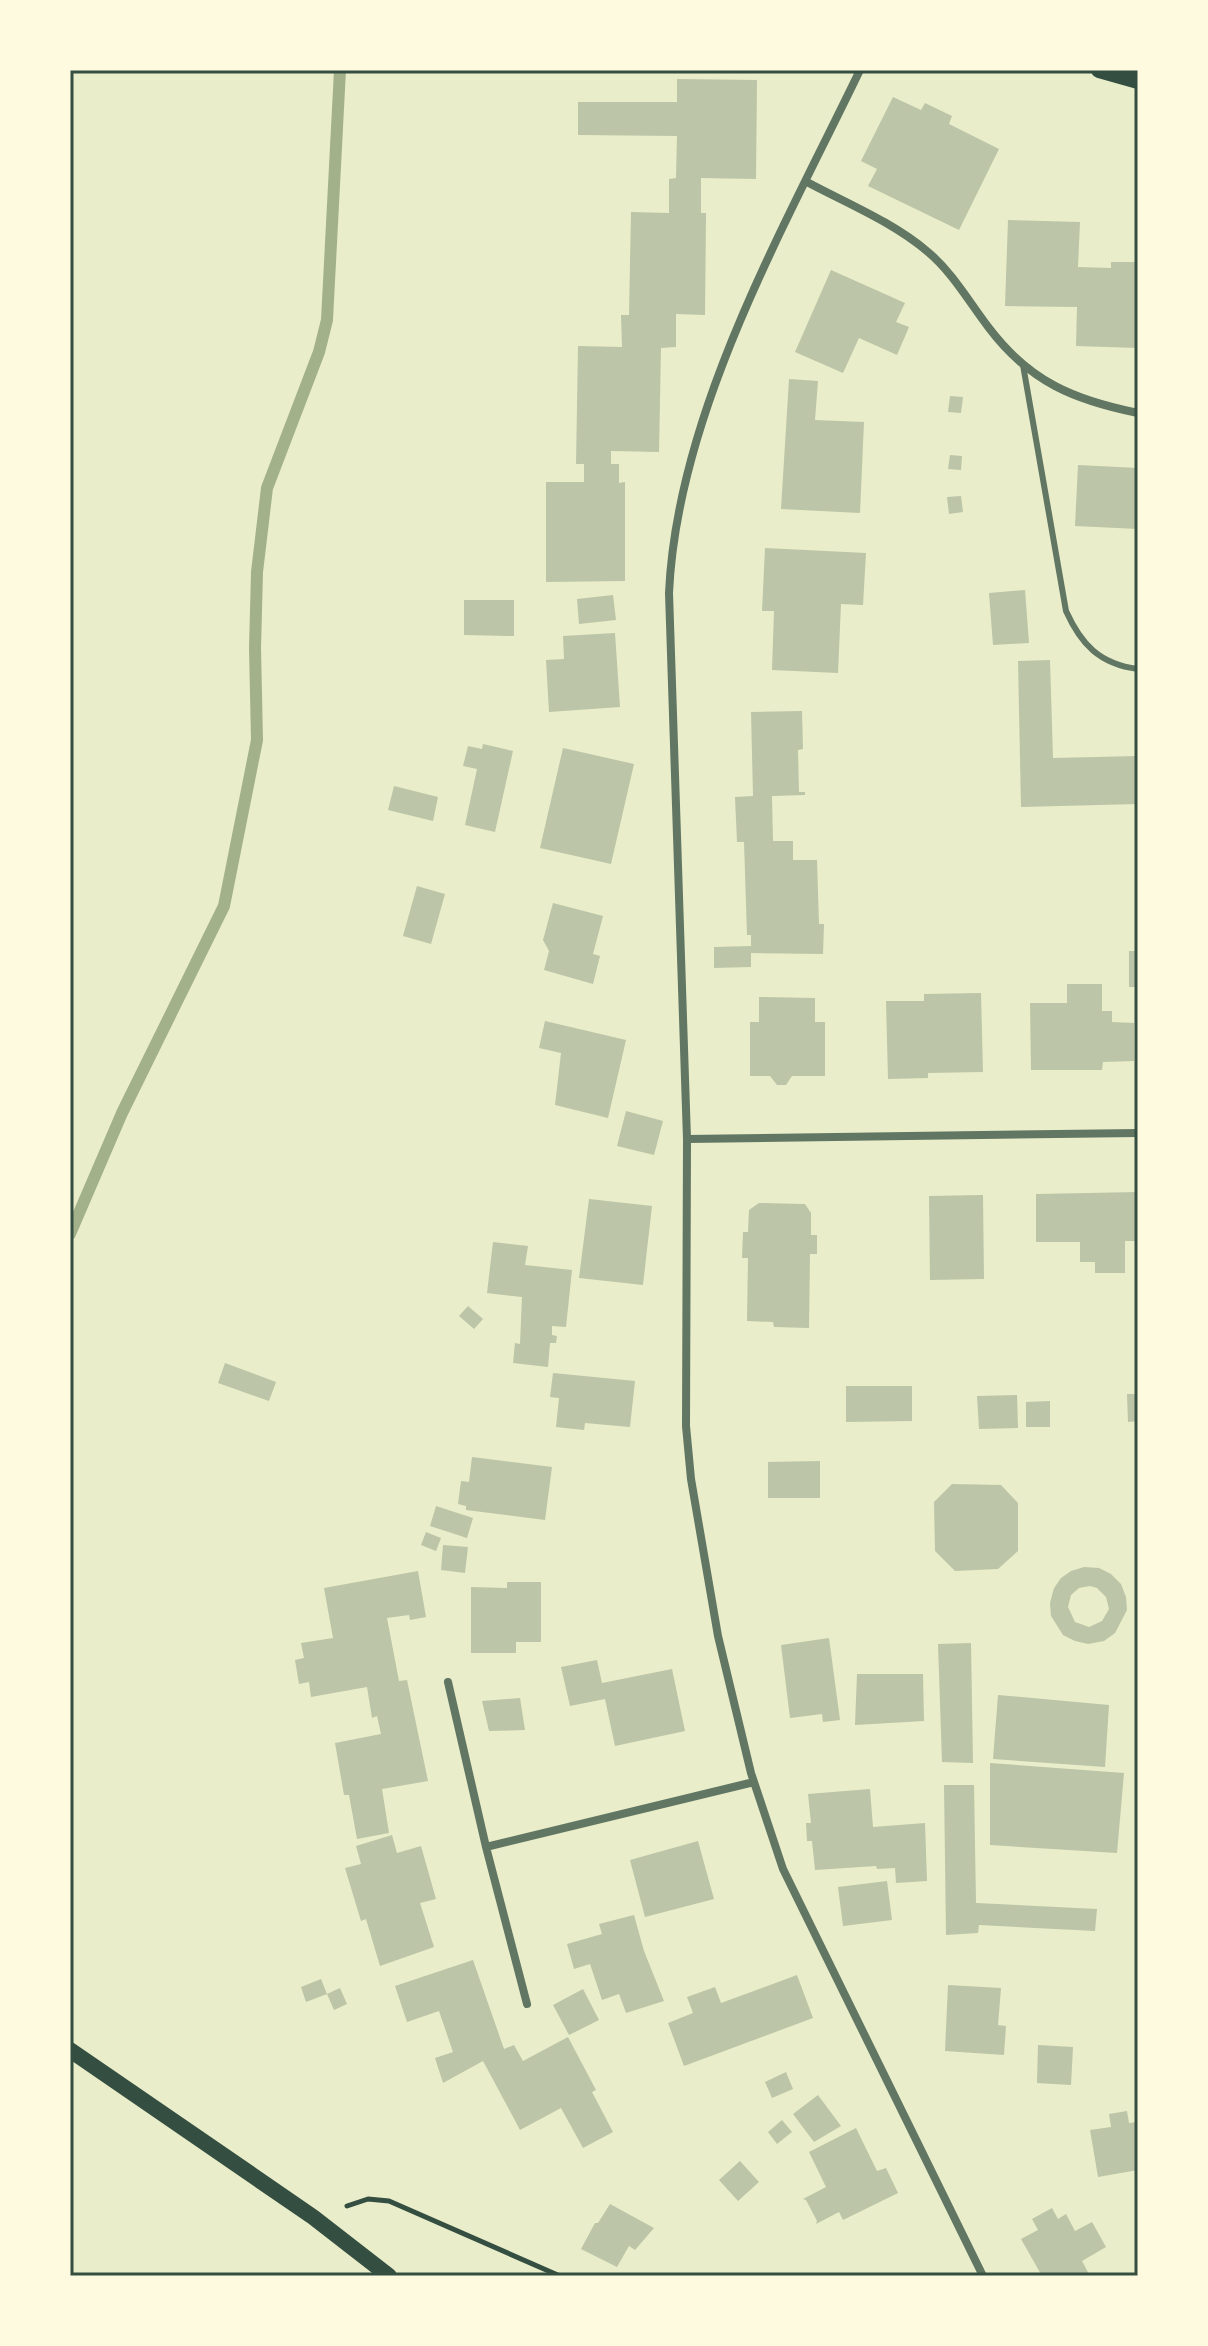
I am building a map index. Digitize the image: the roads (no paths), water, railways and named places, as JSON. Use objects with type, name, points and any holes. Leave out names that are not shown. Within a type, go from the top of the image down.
[{"type":"main road","points":[[1099,70],[1138,81]]},
{"type":"main road","points":[[70,2050],[313,2217],[389,2276]]},
{"type":"street","points":[[860,70],[765,268],[710,401],[683,484],[671,553],[669,609],[687,1139],[686,1426],[691,1479],[718,1636],[754,1782],[783,1869],[983,2276]]},
{"type":"street","points":[[807,182],[911,239],[930,253],[965,292],[988,327],[1023,365],[1074,397],[1138,413]]},
{"type":"street","points":[[687,1139],[1138,1133]]},
{"type":"street","points":[[448,1682],[486,1847],[527,2004]]},
{"type":"street","points":[[486,1847],[754,1782]]},
{"type":"lane","points":[[1023,365],[1066,611],[1077,635],[1094,653],[1125,667],[1138,669]]},
{"type":"waterway","points":[[70,1234],[122,1113],[224,906],[257,740],[257,572],[267,488],[319,352],[327,320],[340,70]]}]
